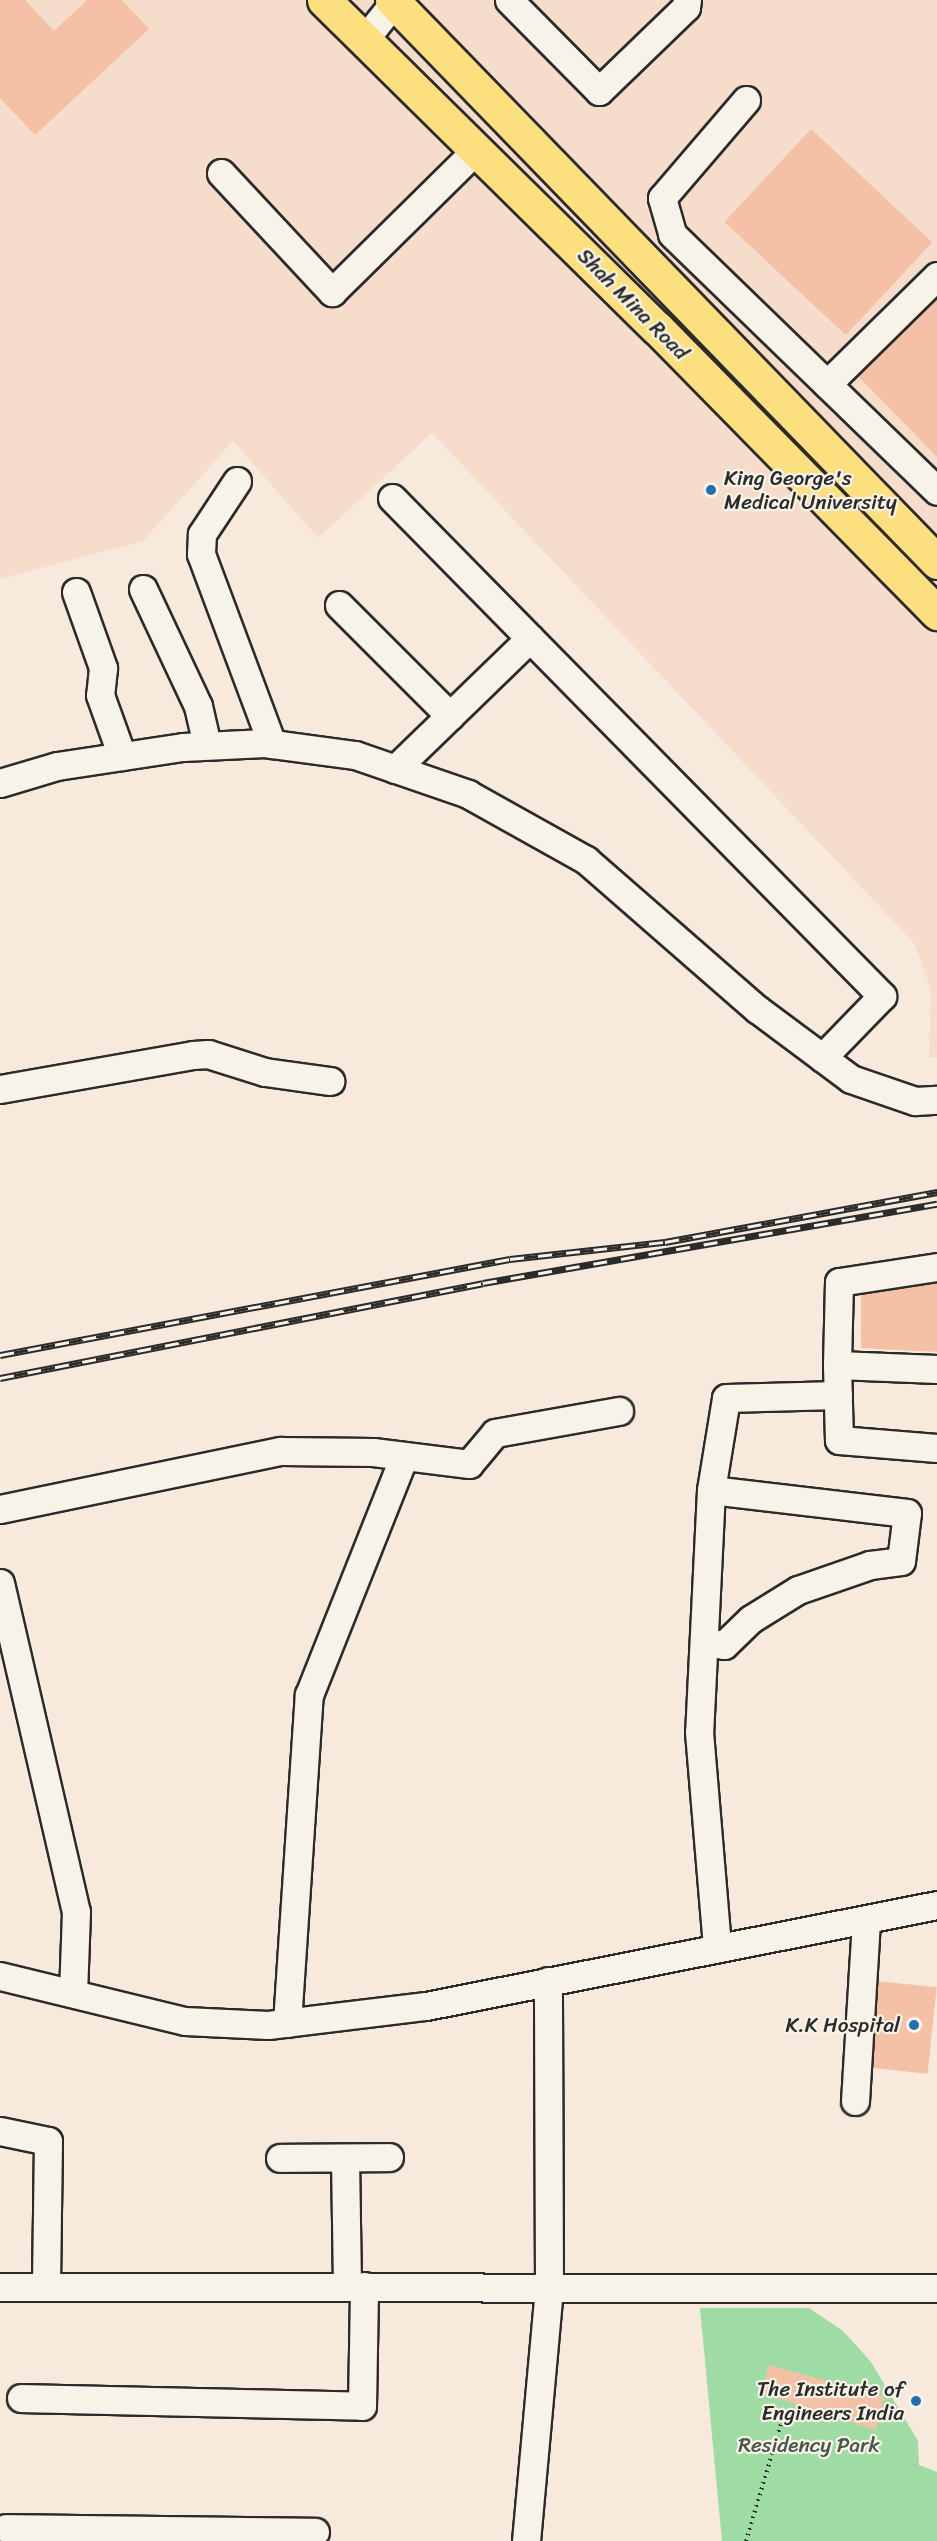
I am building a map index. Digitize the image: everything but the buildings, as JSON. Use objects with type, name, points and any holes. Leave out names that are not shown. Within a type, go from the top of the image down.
[{"type":"main road","name":"Shah Mina Road","points":[[324,0],[657,328],[870,542],[937,613]]},
{"type":"main road","name":"Shah Mina Road","points":[[394,1],[684,302],[896,517],[937,562]]},
{"type":"main road","points":[[520,193],[548,161]]},
{"type":"main road","points":[[657,328],[684,302]]},
{"type":"main road","points":[[870,542],[896,517]]},
{"type":"street","points":[[509,0],[598,91],[686,7],[687,0]]},
{"type":"street","points":[[364,40],[394,1]]},
{"type":"street","points":[[746,100],[662,198],[672,234],[937,491]]},
{"type":"street","points":[[221,173],[332,292],[475,151]]},
{"type":"street","points":[[644,260],[672,234]]},
{"type":"street","points":[[826,384],[937,276]]},
{"type":"street","points":[[237,481],[201,534],[201,555],[272,744]]},
{"type":"street","points":[[392,498],[882,996],[822,1058]]},
{"type":"street","points":[[143,590],[198,706],[207,746]]},
{"type":"street","points":[[76,592],[103,668],[100,695],[122,756]]},
{"type":"street","points":[[339,605],[450,716]]},
{"type":"street","points":[[395,769],[530,638]]},
{"type":"street","points":[[0,783],[57,766],[207,746],[272,744],[355,756],[395,769],[468,794],[586,860],[757,1009],[851,1079],[915,1101],[937,1100]]},
{"type":"street","points":[[0,1089],[193,1054],[208,1054],[264,1072],[330,1081]]},
{"type":"street","points":[[937,1267],[839,1282],[837,1365],[839,1440],[937,1448]]},
{"type":"street","points":[[837,1365],[937,1369]]},
{"type":"street","points":[[717,1946],[699,1732],[711,1490],[726,1398],[838,1395]]},
{"type":"street","points":[[0,1509],[280,1451],[373,1452],[469,1464],[495,1433],[619,1411]]},
{"type":"street","points":[[287,2023],[309,1695],[404,1456]]},
{"type":"street","points":[[705,1642],[724,1644],[752,1619],[798,1590],[870,1565],[901,1561],[907,1513],[711,1490]]},
{"type":"street","points":[[0,1583],[75,1912],[73,1994]]},
{"type":"street","points":[[0,1976],[185,2021],[287,2023],[426,2006],[717,1946],[937,1905]]},
{"type":"street","points":[[855,2101],[866,1918]]},
{"type":"street","points":[[526,2541],[549,2286],[548,1981]]},
{"type":"street","points":[[0,2132],[48,2141],[46,2287]]},
{"type":"street","points":[[280,2158],[389,2157]]},
{"type":"street","points":[[21,2398],[362,2406],[356,2286],[345,2158]]},
{"type":"street","points":[[0,2287],[937,2288]]},
{"type":"street","points":[[6,2528],[96,2535],[315,2532]]},
{"type":"path","points":[[747,2541],[782,2420]]},
{"type":"shaded area","name":"King George's Medical University","points":[[0,0],[937,0],[937,1058],[929,1057],[931,989],[914,943],[432,433],[318,538],[233,441],[143,541],[0,579]]},
{"type":"green space","name":"Residency Park","points":[[700,2308],[809,2308],[843,2331],[871,2362],[918,2441],[919,2465],[937,2472],[937,2541],[722,2541]]},
{"type":"railway","points":[[0,1355],[510,1259],[665,1242],[937,1192]]},
{"type":"railway","points":[[0,1378],[483,1283],[937,1204]]},
{"type":"place","name":"King George's Medical University","points":[[711,490]]},
{"type":"place","name":"K.K Hospital","points":[[914,2025]]},
{"type":"place","name":"The Institute of Engineers India","points":[[916,2401]]}]
